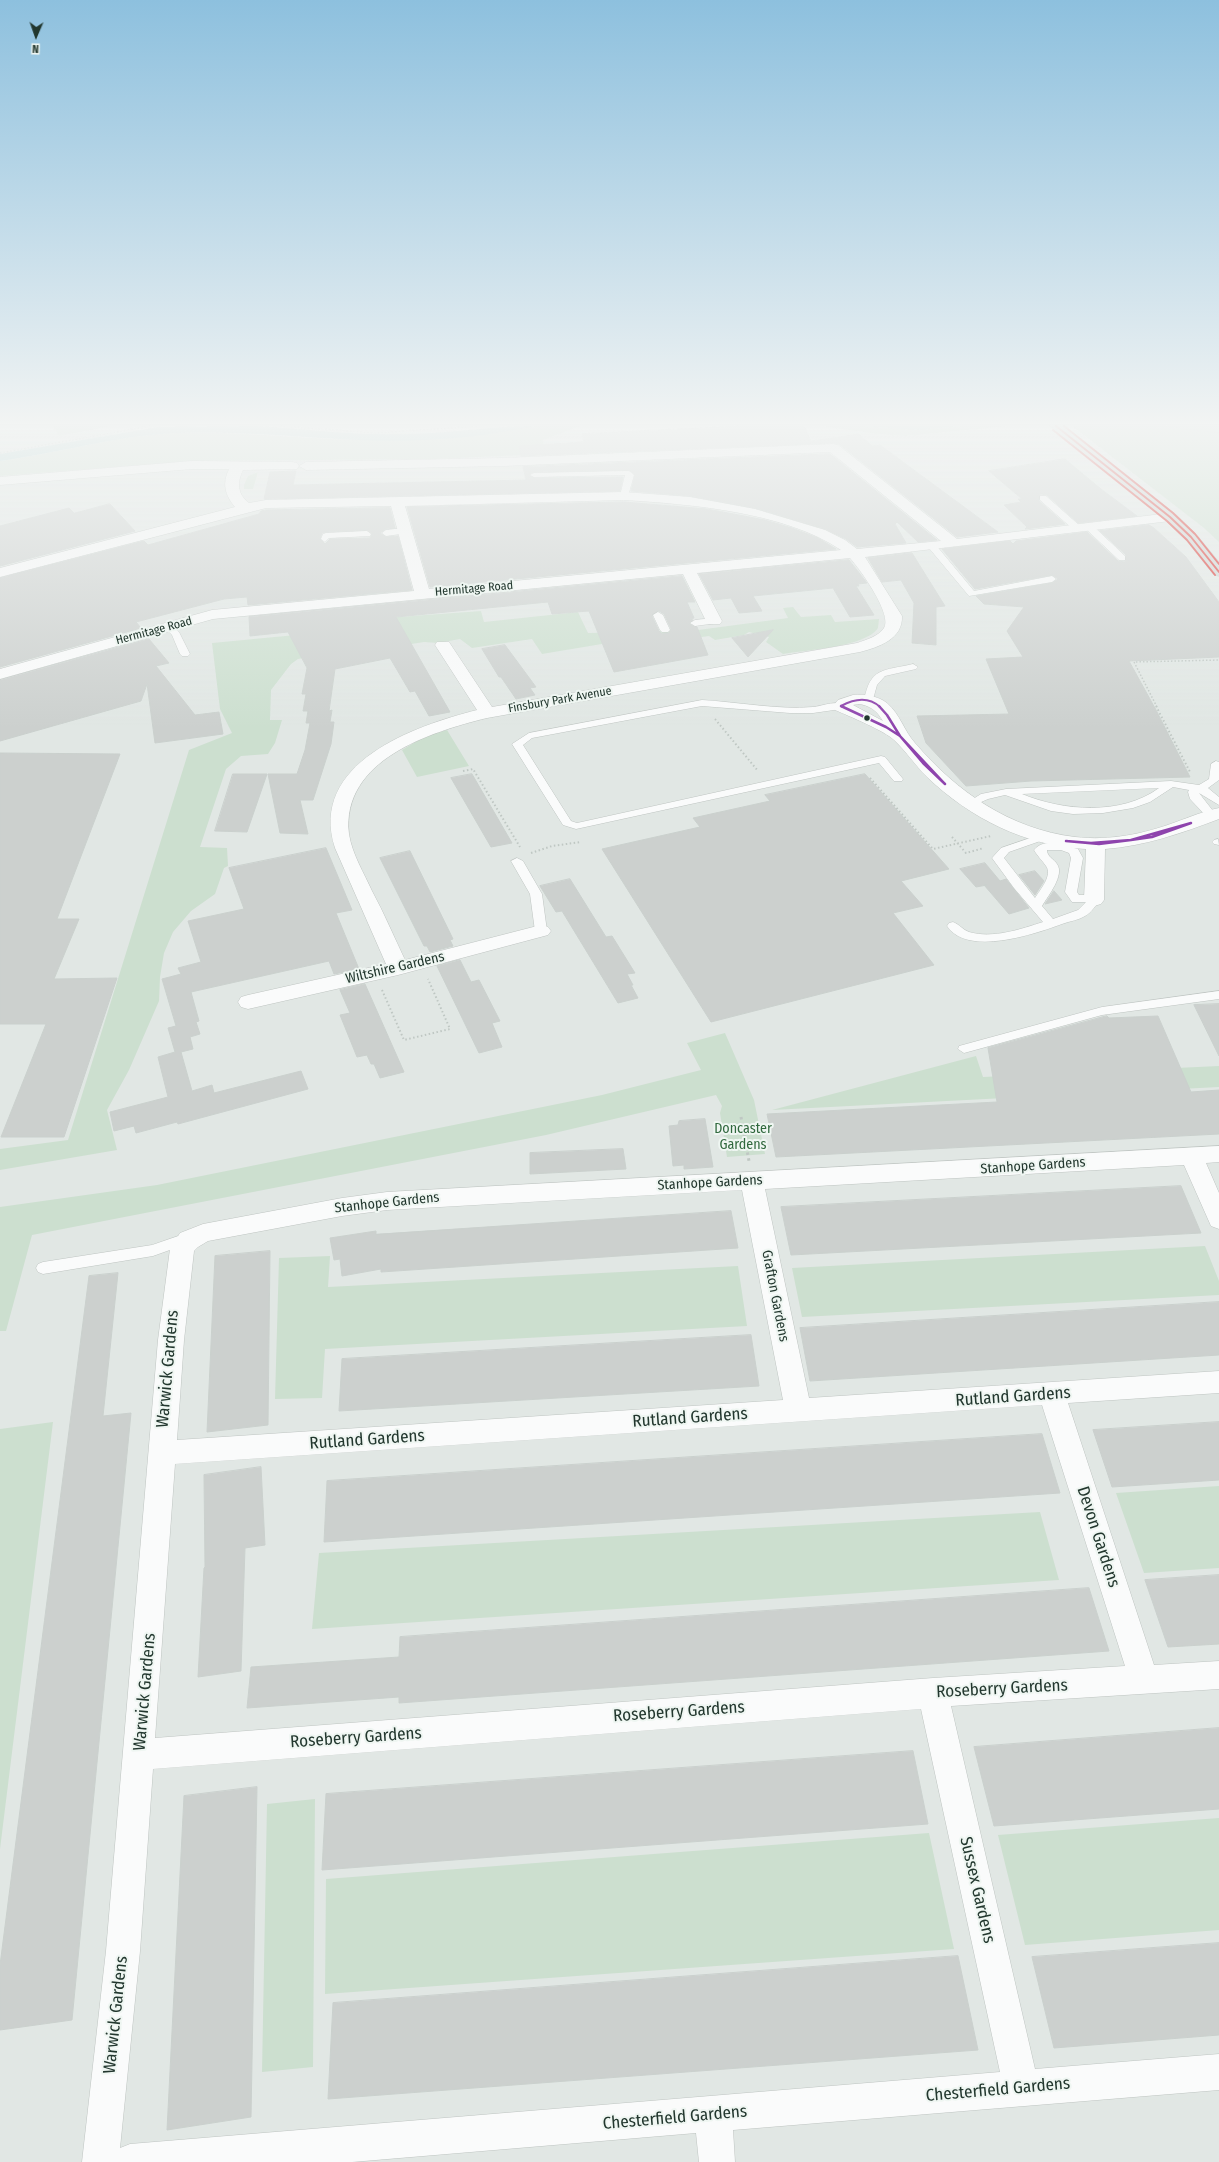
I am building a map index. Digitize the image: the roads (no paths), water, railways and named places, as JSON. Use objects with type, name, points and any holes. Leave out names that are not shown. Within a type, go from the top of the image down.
[{"type":"main road","points":[[1180,527],[1191,537],[1219,572]]},
{"type":"street","points":[[0,573],[174,527]]},
{"type":"street","points":[[404,527],[423,594]]},
{"type":"street","points":[[802,527],[829,537],[854,553]]},
{"type":"street","points":[[933,527],[953,543]]},
{"type":"street","name":"Hermitage Road","points":[[0,674],[169,627],[226,613],[932,546],[1083,527]]},
{"type":"street","name":"Finsbury Park Avenue","points":[[398,968],[354,872],[340,836],[339,816],[342,802],[350,782],[380,755],[402,740],[448,722],[487,713],[835,652],[880,641],[889,634],[893,626],[894,620],[892,611],[854,553]]},
{"type":"street","points":[[688,570],[714,621]]},
{"type":"street","points":[[443,645],[487,713]]},
{"type":"street","points":[[900,736],[841,706],[844,702],[854,700],[869,701],[879,704],[900,736],[951,790],[993,819],[1005,831],[1095,844],[1144,839],[1217,810]]},
{"type":"street","points":[[1094,895],[1093,880],[1098,858],[1095,844]]},
{"type":"street","name":"Wiltshire Gardens","points":[[248,1002],[398,968],[541,931]]},
{"type":"street","name":"Stanhope Gardens","points":[[203,1233],[342,1207],[387,1201],[970,1170],[1219,1154]]},
{"type":"street","points":[[1191,1155],[1219,1220]]},
{"type":"street","name":"Grafton Gardens","points":[[752,1181],[798,1411]]},
{"type":"street","name":"Warwick Gardens","points":[[100,2162],[123,1951],[140,1755],[161,1453],[174,1302],[182,1249],[189,1240],[203,1233]]},
{"type":"street","name":"Rutland Gardens","points":[[161,1453],[1219,1382]]},
{"type":"street","name":"Devon Gardens","points":[[1052,1394],[1144,1680]]},
{"type":"street","name":"Roseberry Gardens","points":[[140,1755],[933,1693],[1219,1675]]},
{"type":"street","name":"Sussex Gardens","points":[[933,1693],[1021,2088]]},
{"type":"street","name":"Chesterfield Gardens","points":[[130,2162],[1219,2072]]},
{"type":"street","points":[[713,2115],[717,2162]]},
{"type":"lane","points":[[1083,527],[1122,558]]},
{"type":"lane","points":[[386,533],[405,531]]},
{"type":"lane","points":[[325,539],[326,536],[367,534]]},
{"type":"lane","points":[[932,546],[972,594],[1052,579]]},
{"type":"lane","points":[[658,615],[666,627]]},
{"type":"lane","points":[[695,623],[714,621]]},
{"type":"lane","points":[[169,627],[176,634],[185,654]]},
{"type":"lane","points":[[869,701],[872,684],[882,674],[913,667]]},
{"type":"lane","points":[[841,706],[813,710],[790,710],[702,703],[529,736],[517,744],[567,823],[576,826],[881,759],[898,779]]},
{"type":"lane","points":[[741,705],[745,717]]},
{"type":"lane","points":[[1216,764],[1214,780],[1193,792],[1194,797],[1217,810]]},
{"type":"lane","points":[[1006,792],[1057,809],[1108,810],[1136,804],[1159,795],[1171,784]]},
{"type":"lane","points":[[970,804],[985,796],[1006,792],[1171,784],[1201,788],[1217,810]]},
{"type":"lane","points":[[1042,837],[1005,850],[998,858],[1051,924]]},
{"type":"lane","points":[[1036,907],[1054,875],[1053,866],[1043,857],[1040,850],[1044,847],[1062,847],[1074,851],[1077,858],[1071,892],[1076,899],[1087,898],[1094,895]]},
{"type":"lane","points":[[517,862],[536,894],[541,931]]},
{"type":"lane","points":[[953,926],[965,935],[989,938],[1016,934],[1082,913],[1094,895]]},
{"type":"lane","points":[[964,1049],[1102,1011],[1219,995]]},
{"type":"lane","points":[[43,1268],[153,1250],[203,1233]]},
{"type":"park label","name":"Doncaster Gardens","points":[[743,1138]]}]
